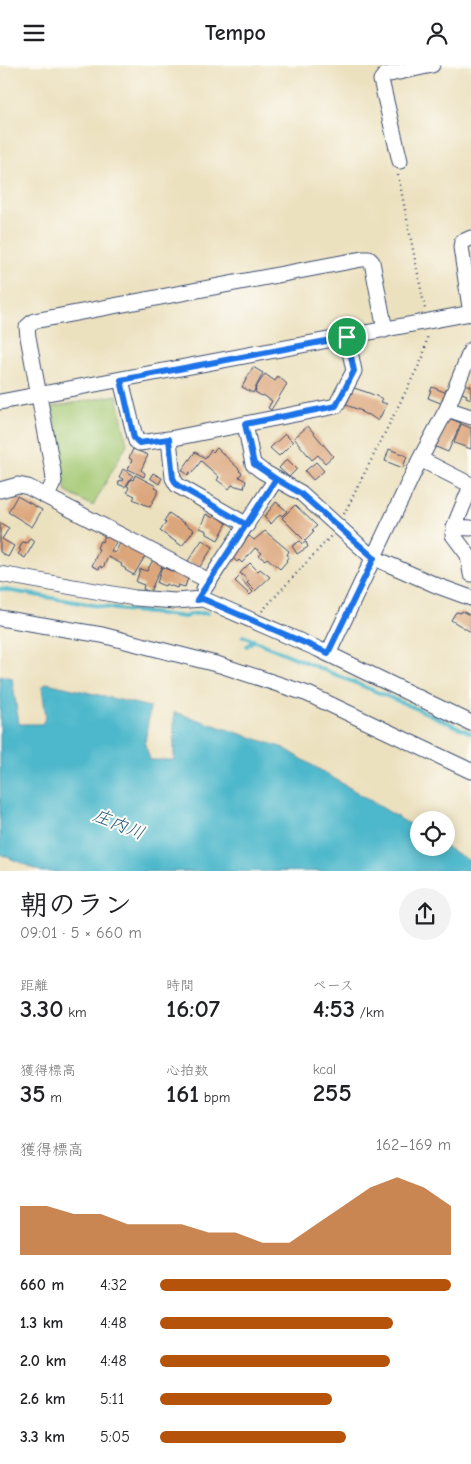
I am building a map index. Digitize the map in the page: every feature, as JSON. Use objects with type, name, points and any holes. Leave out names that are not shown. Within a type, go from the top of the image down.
[{"type":"street","points":[[399,167],[381,80],[385,75],[432,65]]},
{"type":"street","points":[[0,401],[471,314],[461,247],[462,243],[471,238]]},
{"type":"street","points":[[47,496],[54,481],[40,395],[28,337],[27,327],[34,321],[369,259],[372,263],[385,330]]},
{"type":"street","points":[[121,380],[136,441],[139,443],[169,439],[336,406],[354,371],[347,337]]},
{"type":"street","points":[[328,653],[420,459],[446,409],[471,350]]},
{"type":"street","points":[[446,409],[471,417]]},
{"type":"street","points":[[245,424],[254,464],[300,493],[374,558],[471,598]]},
{"type":"street","points":[[169,439],[173,478],[177,485],[247,525]]},
{"type":"street","points":[[420,459],[471,486],[454,527],[453,535],[468,555],[471,574]]},
{"type":"street","points":[[197,600],[276,479]]},
{"type":"street","points":[[0,490],[18,485],[28,487],[209,581]]},
{"type":"street","points":[[454,527],[471,529]]},
{"type":"street","points":[[0,574],[135,598],[174,601],[203,599],[328,653],[471,723]]},
{"type":"street","points":[[0,618],[102,635],[220,665],[308,694],[471,771]]},
{"type":"path","points":[[252,621],[338,527],[423,357],[428,332],[427,321],[399,167]]},
{"type":"green space","points":[[117,395],[127,444],[93,506],[66,492],[52,407]]},
{"type":"water","name":"庄内川","points":[[0,675],[12,678],[19,724],[42,724],[46,717],[42,687],[47,683],[150,707],[145,743],[150,760],[174,760],[174,712],[284,748],[410,825],[410,856],[455,856],[455,852],[471,862],[471,871],[40,871],[0,854]]},
{"type":"building","points":[[253,367],[263,373],[253,393],[242,387]]},
{"type":"building","points":[[265,374],[275,381],[278,376],[287,384],[271,410],[268,408],[272,401],[255,392]]},
{"type":"building","points":[[465,384],[471,386],[471,399],[462,393]]},
{"type":"building","points":[[432,387],[447,393],[443,404],[428,398]]},
{"type":"building","points":[[354,388],[383,399],[381,402],[387,404],[378,421],[362,411],[346,405]]},
{"type":"building","points":[[451,419],[461,423],[448,452],[436,447],[446,421],[449,422]]},
{"type":"building","points":[[461,424],[471,428],[471,449],[454,443]]},
{"type":"building","points":[[308,426],[333,456],[325,463],[318,455],[312,460],[294,438]]},
{"type":"building","points":[[285,434],[293,442],[279,456],[270,448]]},
{"type":"building","points":[[217,448],[240,470],[242,473],[239,477],[246,481],[244,488],[232,485],[229,489],[217,480],[219,477],[201,461],[192,473],[190,472],[188,475],[182,470],[195,452],[205,458],[211,450],[213,452]]},
{"type":"building","points":[[133,449],[148,455],[141,470],[145,473],[144,477],[128,469],[132,460],[129,458]]},
{"type":"building","points":[[389,449],[407,456],[403,468],[385,461]]},
{"type":"building","points":[[287,459],[297,469],[289,477],[279,468]]},
{"type":"building","points":[[316,462],[324,471],[313,480],[305,471]]},
{"type":"building","points":[[123,469],[133,475],[125,487],[118,484],[123,479],[119,477]]},
{"type":"building","points":[[153,473],[162,478],[159,484],[150,478]]},
{"type":"building","points":[[135,475],[156,486],[155,488],[159,490],[150,507],[133,499],[135,496],[127,492],[129,487],[127,486]]},
{"type":"building","points":[[17,496],[42,510],[32,527],[8,512]]},
{"type":"building","points":[[276,502],[287,511],[282,516],[280,514],[271,524],[264,517]]},
{"type":"building","points":[[295,505],[317,526],[305,541],[282,518]]},
{"type":"building","points":[[169,513],[194,530],[182,546],[160,531],[166,523],[164,521]]},
{"type":"building","points":[[206,514],[213,518],[214,515],[227,523],[218,540],[200,528]]},
{"type":"building","points":[[0,523],[9,528],[2,539],[14,546],[8,557],[0,552]]},
{"type":"building","points":[[265,531],[289,551],[287,561],[280,569],[267,558],[265,560],[259,556],[262,553],[255,548],[242,563],[239,560],[237,562],[233,558],[233,555],[249,536],[254,540]]},
{"type":"building","points":[[106,534],[118,539],[111,551],[115,553],[120,543],[145,556],[134,575],[125,570],[121,566],[122,564],[108,557],[103,568],[100,566],[99,569],[92,566],[100,541],[102,542]]},
{"type":"building","points":[[30,538],[35,541],[25,558],[18,554],[21,550],[19,549],[23,542],[27,543]]},
{"type":"building","points":[[202,540],[213,547],[199,568],[188,561]]},
{"type":"building","points":[[300,541],[302,544],[306,542],[308,547],[297,554],[292,546]]},
{"type":"building","points":[[153,560],[162,565],[150,592],[143,589],[144,585],[136,582],[140,569],[147,571]]},
{"type":"building","points":[[250,563],[258,571],[260,569],[270,577],[255,591],[247,583],[249,581],[240,573]]},
{"type":"building","points":[[162,567],[188,578],[185,587],[178,585],[177,588],[157,583]]},
{"type":"building","points":[[239,577],[253,592],[250,595],[235,581]]},
{"type":"building","points":[[462,611],[471,616],[471,632],[451,620],[456,612],[461,613]]},
{"type":"waterway","points":[[0,589],[116,609],[185,617],[192,614],[207,613]]},
{"type":"waterway","points":[[243,636],[471,733]]},
{"type":"waterway","points":[[247,646],[254,640]]},
{"type":"route","points":[[347,337],[121,380],[134,438],[139,443],[169,439],[173,478],[177,485],[247,525],[276,479],[300,493],[374,558],[328,653],[203,599],[197,600],[247,525],[276,479],[254,464],[250,454],[245,424],[336,406],[354,371],[347,337]]}]
